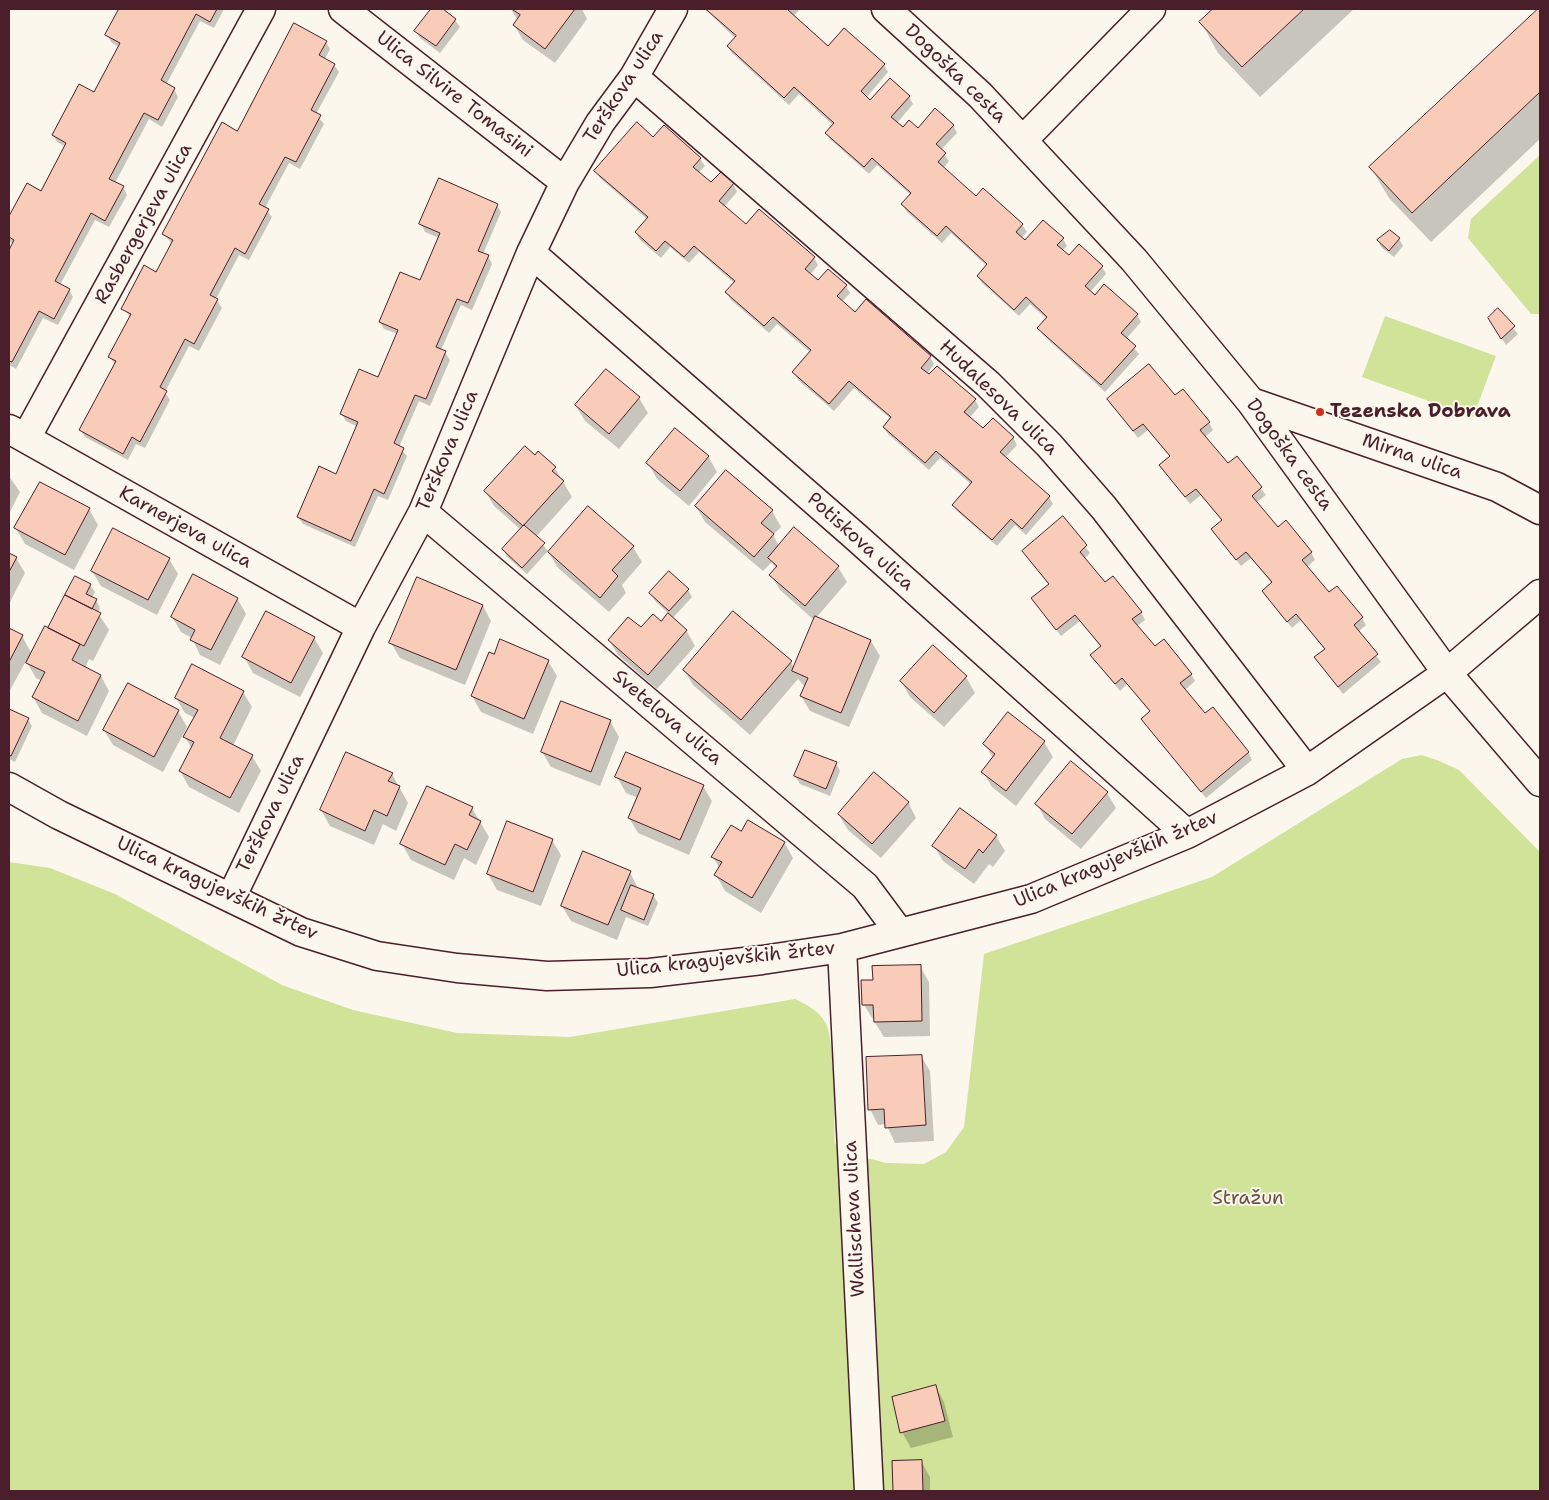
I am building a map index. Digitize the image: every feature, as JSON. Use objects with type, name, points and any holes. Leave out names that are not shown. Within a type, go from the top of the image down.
[{"type":"street","name":"Rasbergerjeva ulica","points":[[18,434],[262,9]]},
{"type":"street","name":"Ulica Silvire Tomasini","points":[[343,9],[565,182]]},
{"type":"street","name":"Terškova ulica","points":[[231,898],[361,627],[423,512],[531,253],[565,182],[600,123],[634,77],[673,9]]},
{"type":"street","name":"Dogoška cesta","points":[[886,9],[980,95],[1134,260],[1251,402],[1447,673],[1540,782]]},
{"type":"street","points":[[1023,140],[1151,9]]},
{"type":"street","name":"Hudalesova ulica","points":[[634,77],[988,384],[1049,445],[1104,508],[1307,771]]},
{"type":"street","name":"Potiskova ulica","points":[[531,253],[856,537],[1187,834]]},
{"type":"street","name":"Mirna ulica","points":[[1251,402],[1497,486],[1540,510]]},
{"type":"street","name":"Karnerjeva ulica","points":[[18,434],[361,627]]},
{"type":"street","name":"Svetelova ulica","points":[[423,512],[865,886],[900,933]]},
{"type":"street","points":[[1447,673],[1540,594]]},
{"type":"street","name":"Ulica kragujevških žrtev","points":[[9,788],[59,815],[301,932],[377,956],[456,968],[547,976],[650,973],[762,960],[842,948],[1032,899],[1187,834],[1307,771],[1447,673]]},
{"type":"street","name":"Wallischeva ulica","points":[[842,948],[869,1491]]},
{"type":"green space","points":[[1540,155],[1540,314],[1531,314],[1468,238],[1471,219]]},
{"type":"green space","points":[[1385,316],[1496,356],[1473,417],[1362,377]]},
{"type":"green space","name":"Stražun","points":[[1421,755],[1459,770],[1540,852],[1540,1491],[9,1491],[9,862],[50,868],[115,894],[282,985],[353,1010],[457,1033],[570,1037],[795,999],[816,1011],[825,1022],[829,1031],[833,1062],[835,1144],[863,1157],[886,1163],[924,1164],[946,1152],[964,1127],[984,954],[1212,877],[1402,759]]},
{"type":"building","points":[[119,9],[217,9],[210,22],[196,14],[161,80],[175,88],[158,120],[144,113],[109,179],[124,186],[105,221],[91,213],[55,281],[70,289],[54,319],[39,311],[12,362],[9,361],[9,250],[14,240],[9,237],[9,216],[27,183],[41,191],[66,143],[52,135],[79,84],[94,92],[120,43],[105,35]]},
{"type":"building","points":[[431,9],[443,9],[456,19],[436,46],[414,31]]},
{"type":"building","points":[[512,9],[575,9],[545,49],[513,25],[520,15]]},
{"type":"building","points":[[706,9],[789,9],[828,46],[844,28],[885,64],[861,91],[870,100],[890,78],[910,96],[891,117],[903,127],[909,120],[918,128],[935,108],[954,125],[936,144],[946,153],[938,162],[976,196],[983,188],[1023,224],[1016,232],[1025,240],[1043,220],[1064,238],[1057,245],[1069,255],[1079,244],[1103,266],[1085,286],[1095,295],[1104,284],[1138,314],[1121,333],[1136,346],[1101,385],[1037,328],[1047,317],[1026,297],[1014,310],[977,276],[987,264],[946,226],[937,236],[901,204],[911,193],[872,158],[864,167],[825,133],[834,123],[794,87],[784,98],[727,46],[736,36]]},
{"type":"building","points":[[1213,9],[1304,9],[1242,67],[1199,22]]},
{"type":"building","points":[[1540,9],[1540,92],[1412,213],[1369,167]]},
{"type":"building","points":[[294,23],[327,41],[319,55],[335,64],[311,110],[321,115],[296,162],[285,157],[259,204],[269,209],[245,254],[235,248],[210,295],[218,299],[194,344],[185,339],[160,387],[167,391],[140,442],[132,437],[123,454],[79,430],[116,361],[108,357],[131,314],[121,309],[144,265],[156,272],[173,240],[162,234],[222,122],[237,131]]},
{"type":"building","points":[[637,122],[653,137],[664,125],[701,158],[693,167],[711,182],[721,172],[734,183],[719,201],[746,224],[759,209],[815,257],[805,269],[818,280],[828,269],[847,285],[837,296],[855,312],[866,299],[931,356],[921,368],[929,374],[937,366],[976,399],[964,412],[983,428],[993,418],[1014,437],[1000,452],[1050,496],[1022,529],[1011,519],[992,540],[952,505],[972,482],[936,451],[925,463],[883,427],[891,417],[849,381],[829,404],[792,372],[811,350],[773,317],[764,326],[725,292],[735,281],[694,246],[684,257],[665,241],[656,251],[635,232],[648,217],[594,171]]},
{"type":"building","points":[[439,178],[498,204],[478,251],[489,255],[468,303],[457,299],[436,347],[446,351],[426,399],[415,395],[394,443],[404,448],[384,494],[374,489],[351,541],[297,517],[319,466],[336,474],[358,422],[340,414],[359,369],[378,377],[398,330],[379,322],[400,272],[420,280],[440,233],[419,224]]},
{"type":"building","points":[[1390,230],[1400,238],[1389,251],[1377,240]]},
{"type":"building","points":[[1498,308],[1515,326],[1501,339],[1488,318]]},
{"type":"building","points":[[1149,364],[1175,395],[1183,389],[1210,422],[1200,430],[1228,463],[1237,456],[1262,487],[1252,496],[1278,527],[1286,520],[1312,552],[1302,560],[1329,592],[1337,586],[1363,617],[1354,625],[1378,654],[1338,687],[1314,657],[1325,649],[1296,614],[1287,622],[1262,591],[1272,582],[1246,552],[1236,560],[1211,529],[1222,520],[1196,489],[1185,497],[1159,465],[1170,456],[1143,424],[1133,431],[1107,399]]},
{"type":"building","points":[[606,369],[640,397],[609,434],[575,405]]},
{"type":"building","points":[[675,428],[709,456],[680,491],[646,463]]},
{"type":"building","points":[[525,446],[535,455],[538,451],[556,467],[552,471],[564,481],[523,526],[484,491]]},
{"type":"building","points":[[726,470],[773,510],[761,523],[774,534],[754,557],[695,506]]},
{"type":"building","points":[[40,482],[90,508],[65,555],[14,528]]},
{"type":"building","points":[[588,506],[634,546],[612,570],[618,576],[600,598],[548,552]]},
{"type":"building","points":[[1063,516],[1087,545],[1080,552],[1105,582],[1113,576],[1142,612],[1132,619],[1155,646],[1164,639],[1192,674],[1180,683],[1205,713],[1213,707],[1249,752],[1201,792],[1141,719],[1150,711],[1122,678],[1115,684],[1090,655],[1101,646],[1075,615],[1056,630],[1031,598],[1049,584],[1022,551]]},
{"type":"building","points":[[524,525],[545,543],[522,568],[502,549]]},
{"type":"building","points":[[794,527],[839,566],[805,606],[769,575],[777,566],[768,558]]},
{"type":"building","points":[[113,528],[170,558],[148,600],[91,571]]},
{"type":"building","points":[[9,553],[17,557],[9,572]]},
{"type":"building","points":[[669,571],[689,589],[669,611],[649,593]]},
{"type":"building","points":[[193,574],[238,598],[211,650],[190,640],[195,630],[171,617]]},
{"type":"building","points":[[75,576],[91,584],[86,594],[97,599],[92,609],[65,595]]},
{"type":"building","points":[[417,577],[483,605],[456,670],[389,643]]},
{"type":"building","points":[[65,595],[101,613],[84,646],[48,628]]},
{"type":"building","points":[[266,611],[315,637],[291,683],[242,657]]},
{"type":"building","points":[[733,611],[792,661],[741,720],[683,670]]},
{"type":"building","points":[[668,613],[687,630],[648,675],[608,640],[628,617],[641,627],[653,614],[661,621]]},
{"type":"building","points":[[815,616],[871,640],[841,713],[800,696],[808,678],[792,671]]},
{"type":"building","points":[[45,626],[80,644],[72,660],[101,675],[78,721],[32,697],[45,672],[26,663]]},
{"type":"building","points":[[9,628],[23,635],[9,662]]},
{"type":"building","points":[[500,639],[549,660],[524,719],[471,696],[489,652],[494,654]]},
{"type":"building","points":[[933,645],[967,676],[934,713],[900,681]]},
{"type":"building","points":[[192,664],[244,691],[220,738],[253,755],[230,798],[179,771],[194,742],[183,737],[198,710],[175,698]]},
{"type":"building","points":[[128,683],[179,710],[154,757],[103,730]]},
{"type":"building","points":[[561,701],[611,720],[591,772],[541,752]]},
{"type":"building","points":[[9,709],[29,718],[11,756],[9,755]]},
{"type":"building","points":[[1008,712],[1045,741],[1006,791],[981,772],[995,754],[983,744]]},
{"type":"building","points":[[805,750],[837,762],[826,789],[794,776]]},
{"type":"building","points":[[346,752],[393,773],[388,781],[400,786],[387,816],[374,810],[365,831],[320,810]]},
{"type":"building","points":[[626,752],[704,785],[680,840],[628,818],[641,788],[615,777]]},
{"type":"building","points":[[1071,761],[1108,792],[1072,834],[1035,804]]},
{"type":"building","points":[[874,772],[909,802],[872,844],[838,814]]},
{"type":"building","points":[[427,786],[473,807],[469,815],[481,821],[467,850],[455,844],[445,865],[400,844]]},
{"type":"building","points":[[960,808],[997,835],[983,853],[979,849],[965,869],[932,846]]},
{"type":"building","points":[[748,820],[785,842],[752,898],[714,875],[722,862],[711,857],[731,825],[741,831]]},
{"type":"building","points":[[507,821],[553,839],[533,892],[487,874]]},
{"type":"building","points":[[583,851],[631,871],[608,925],[561,906]]},
{"type":"building","points":[[631,885],[654,894],[644,920],[621,910]]},
{"type":"building","points":[[921,965],[922,1021],[874,1022],[873,1005],[862,1005],[861,980],[873,980],[872,966]]},
{"type":"building","points":[[922,1055],[926,1125],[885,1128],[884,1109],[868,1110],[866,1057]]},
{"type":"building","points":[[936,1385],[945,1421],[900,1433],[892,1397]]},
{"type":"building","points":[[922,1460],[923,1491],[893,1491],[892,1461]]},
{"type":"place","name":"Tezenska Dobrava","points":[[1320,412]]}]
